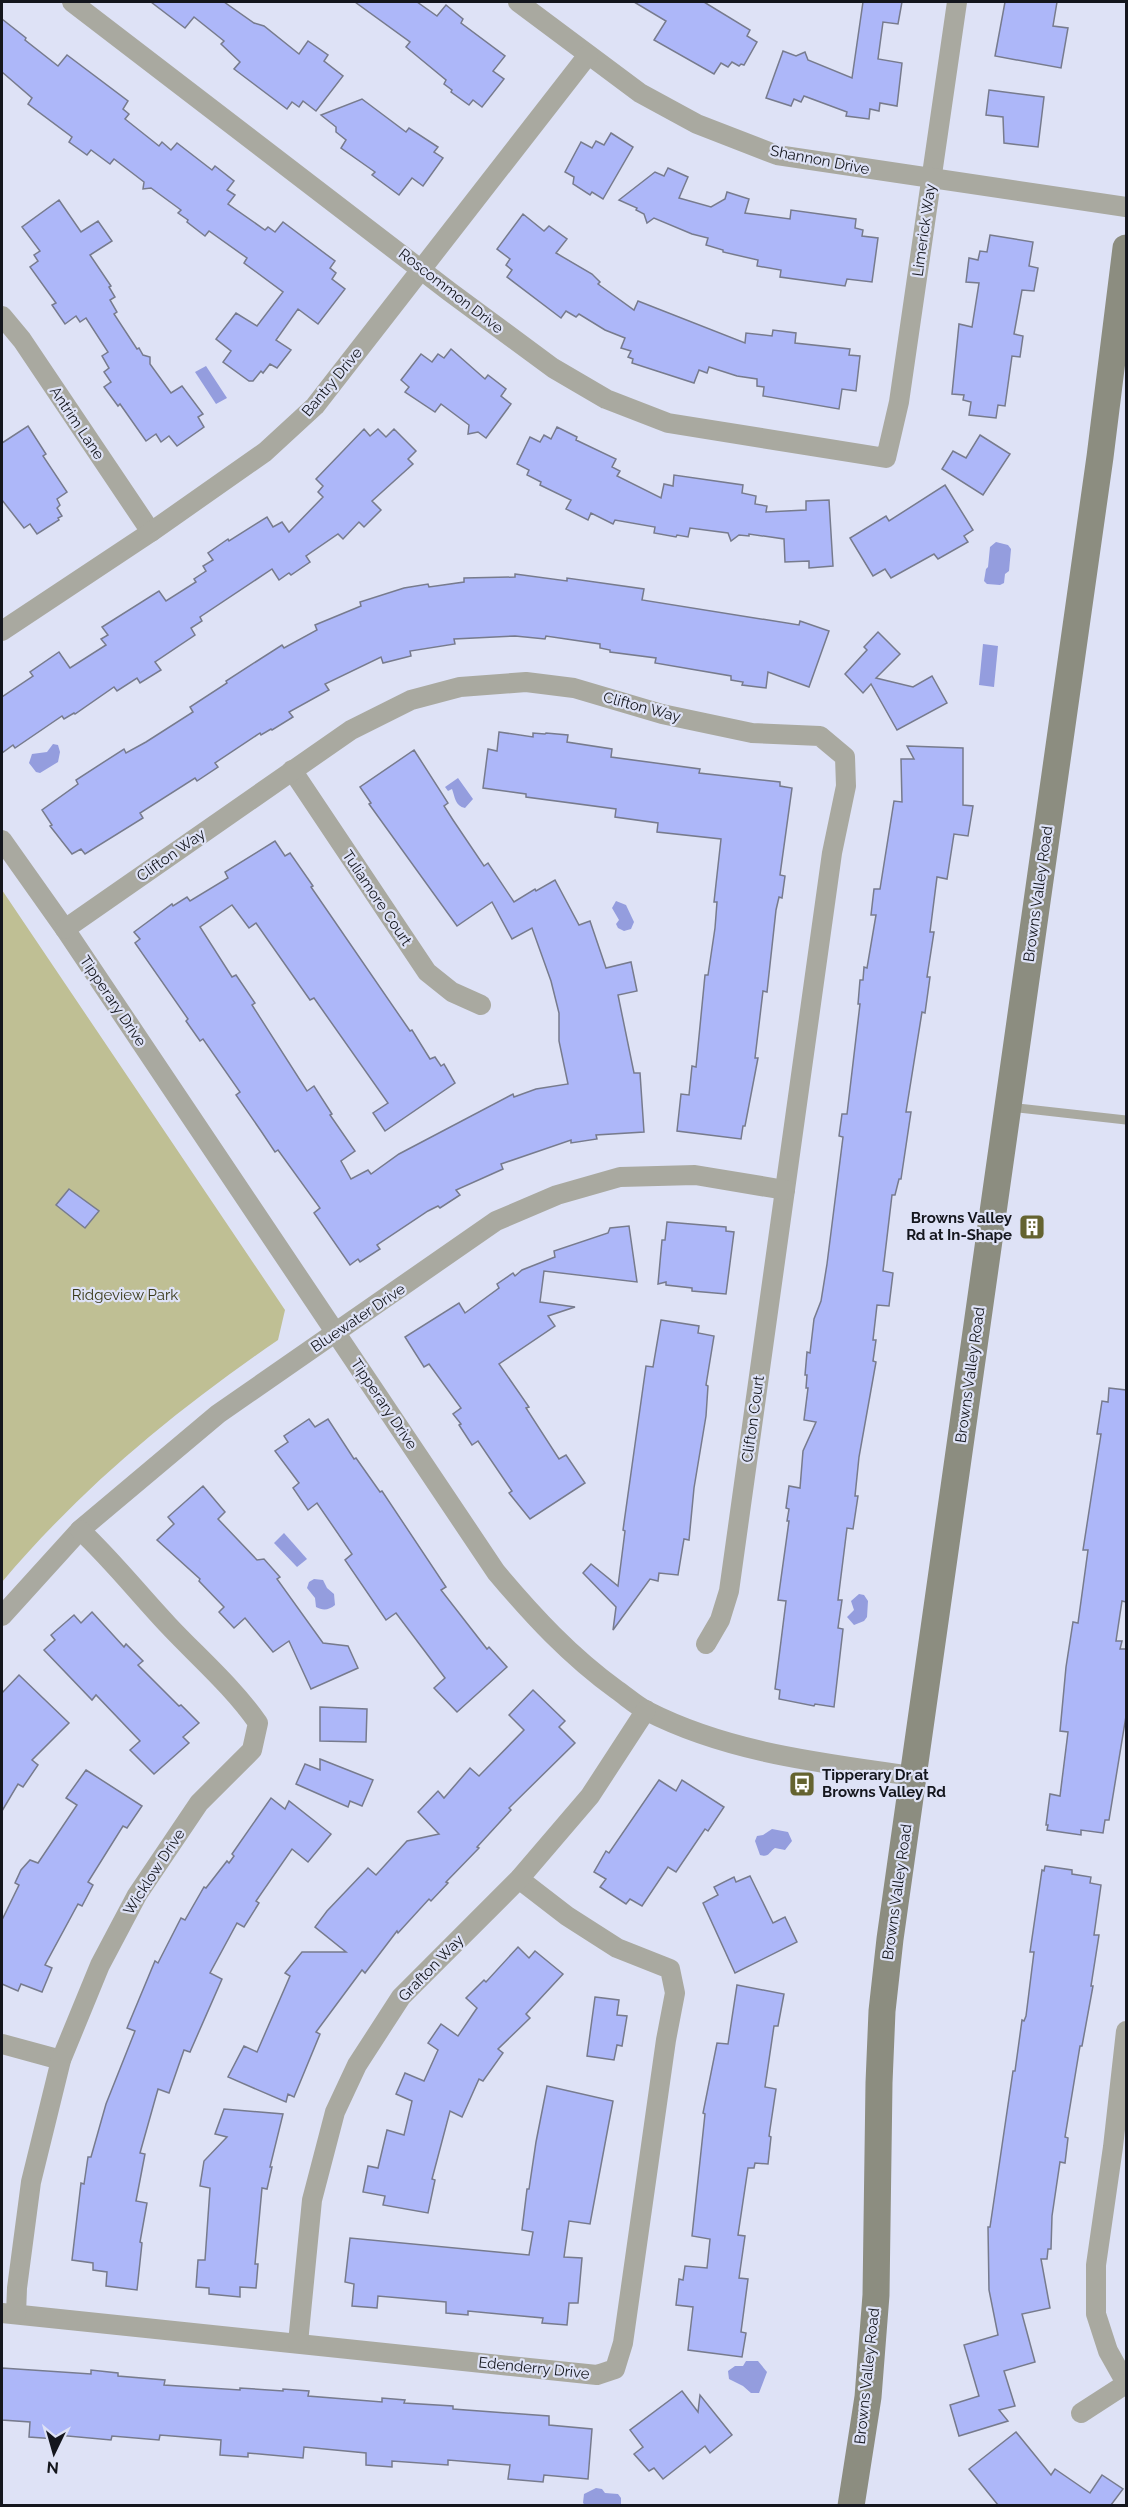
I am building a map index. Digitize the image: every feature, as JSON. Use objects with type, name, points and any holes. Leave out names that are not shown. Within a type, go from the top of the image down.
[{"type":"main road","name":"Browns Valley Road","points":[[851,2505],[868,2397],[876,2295],[879,2083],[882,2011],[890,1939],[1096,480],[1126,248]]},
{"type":"street","name":"Roscommon Drive","points":[[72,2],[553,368],[606,399],[668,423],[886,458]]},
{"type":"street","name":"Shannon Drive","points":[[518,2],[640,93],[697,124],[777,155],[932,180],[1126,207]]},
{"type":"street","name":"Limerick Way","points":[[886,458],[899,402],[957,2]]},
{"type":"street","name":"Bantry Drive","points":[[2,631],[151,532],[265,452],[315,406],[588,55]]},
{"type":"street","name":"Antrim Lane","points":[[2,316],[22,340],[151,532]]},
{"type":"street","name":"Clifton Way","points":[[65,929],[351,730],[411,700],[460,687],[526,682],[574,688],[663,714],[752,733],[820,736],[845,757],[846,786],[832,853],[785,1190]]},
{"type":"street","name":"Tuliamore Court","points":[[292,770],[428,972],[452,992],[481,1005]]},
{"type":"street","name":"Tipperary Drive","points":[[2,840],[65,929],[496,1572],[532,1616],[593,1672],[646,1710],[750,1749],[803,1760],[912,1776]]},
{"type":"street","name":"Bluewater Drive","points":[[2,1616],[80,1530],[218,1414],[496,1221],[557,1195],[620,1177],[695,1175],[785,1190]]},
{"type":"street","name":"Clifton Court","points":[[706,1644],[720,1620],[729,1591],[785,1190]]},
{"type":"street","name":"Wicklow Drive","points":[[9,2314],[17,2289],[31,2182],[61,2060],[100,1965],[137,1895],[199,1803],[252,1750],[258,1723],[240,1698],[167,1624],[107,1556],[80,1530]]},
{"type":"street","name":"Grafton Way","points":[[298,2343],[312,2200],[335,2112],[357,2065],[401,1997],[519,1879],[590,1797],[646,1710]]},
{"type":"street","name":"Edenderry Drive","points":[[9,2314],[597,2375],[615,2369],[623,2343],[666,2040],[675,1994],[670,1969],[617,1948],[567,1916],[519,1879]]},
{"type":"street","points":[[1081,2413],[1126,2384],[1108,2351],[1096,2314],[1096,2265],[1120,2148],[1126,2031]]},
{"type":"street","points":[[2,2044],[61,2060]]},
{"type":"lane","points":[[1008,1106],[1126,1120]]},
{"type":"green space","name":"Ridgeview Park","points":[[2,890],[285,1310],[278,1340],[203,1394],[132,1452],[65,1514],[2,1582]]},
{"type":"water","points":[[206,366],[227,398],[216,404],[195,372]]},
{"type":"water","points":[[996,542],[1008,545],[1011,549],[1009,571],[1005,574],[1004,583],[1000,585],[987,584],[984,581],[990,547]]},
{"type":"water","points":[[983,644],[998,646],[994,687],[979,685]]},
{"type":"water","points":[[53,744],[58,745],[60,752],[58,762],[40,773],[36,772],[29,763],[32,754],[47,752]]},
{"type":"water","points":[[458,778],[473,799],[465,808],[457,803],[452,789],[448,791],[445,787]]},
{"type":"water","points":[[616,901],[626,905],[634,922],[631,929],[624,931],[618,928],[616,924],[619,920],[612,908]]},
{"type":"water","points":[[284,1533],[307,1559],[297,1567],[274,1543]]},
{"type":"water","points":[[314,1579],[323,1580],[334,1594],[335,1605],[333,1607],[324,1609],[316,1607],[315,1598],[307,1588],[309,1582]]},
{"type":"water","points":[[859,1594],[864,1595],[868,1601],[867,1617],[864,1621],[854,1625],[847,1617],[854,1610],[851,1601]]},
{"type":"water","points":[[772,1829],[788,1832],[792,1841],[785,1850],[775,1848],[767,1855],[760,1855],[755,1841],[757,1836]]},
{"type":"water","points":[[746,2361],[758,2361],[767,2372],[759,2393],[751,2393],[729,2379],[728,2371],[735,2366],[743,2366]]},
{"type":"water","points":[[596,2488],[602,2489],[605,2493],[618,2494],[621,2498],[621,2505],[585,2505],[583,2503],[584,2494]]},
{"type":"building","points":[[151,2],[224,2],[254,23],[264,26],[299,54],[308,41],[328,55],[324,61],[343,76],[316,111],[303,101],[299,107],[292,102],[287,109],[234,69],[240,62],[221,44],[224,41],[194,17],[185,28]]},
{"type":"building","points":[[355,2],[417,2],[437,16],[446,5],[463,19],[461,23],[505,56],[493,71],[504,79],[482,107],[473,100],[469,105],[451,92],[452,90],[444,84],[446,80],[406,47],[410,42]]},
{"type":"building","points":[[634,2],[704,2],[750,30],[747,36],[757,42],[744,65],[739,66],[732,62],[728,67],[721,63],[714,74],[654,40],[666,21]]},
{"type":"building","points":[[863,2],[902,2],[898,24],[883,22],[878,59],[902,63],[897,106],[880,103],[879,111],[870,109],[869,119],[846,116],[847,112],[804,96],[801,102],[794,99],[791,106],[766,98],[783,51],[796,56],[805,52],[808,60],[852,78]]},
{"type":"building","points":[[1005,2],[1057,2],[1053,26],[1068,28],[1061,68],[995,56]]},
{"type":"building","points":[[2,19],[58,66],[67,55],[128,101],[123,109],[129,114],[125,119],[159,146],[162,142],[171,150],[177,143],[212,170],[215,166],[234,181],[227,190],[235,195],[228,204],[265,230],[268,227],[275,232],[283,222],[335,261],[330,268],[336,273],[332,279],[345,289],[318,324],[298,309],[276,340],[291,350],[277,368],[270,364],[263,373],[261,371],[253,381],[249,381],[223,362],[231,351],[216,339],[236,313],[257,326],[283,292],[244,263],[247,258],[209,231],[205,236],[178,213],[181,210],[151,188],[143,189],[144,182],[114,159],[110,164],[91,150],[87,155],[69,142],[72,137],[28,104],[32,98],[2,72]]},
{"type":"building","points":[[989,90],[1044,97],[1038,147],[1004,143],[1003,117],[986,115]]},
{"type":"building","points":[[362,99],[406,132],[409,128],[438,147],[434,152],[443,158],[423,186],[412,178],[399,195],[372,175],[375,172],[341,148],[346,140],[336,132],[336,127],[321,115]]},
{"type":"building","points":[[611,133],[633,147],[603,199],[592,192],[590,195],[573,184],[574,177],[565,172],[581,142],[592,148],[596,141],[604,145]]},
{"type":"building","points":[[668,168],[688,177],[679,198],[711,207],[725,199],[727,192],[749,199],[745,213],[790,219],[791,210],[856,219],[855,228],[863,230],[862,236],[878,238],[872,282],[847,279],[845,286],[780,277],[781,270],[757,266],[758,260],[723,252],[723,250],[706,245],[708,238],[692,234],[654,218],[647,223],[644,214],[636,210],[637,208],[619,200],[655,172],[664,176]]},
{"type":"building","points":[[59,200],[81,232],[98,221],[112,241],[90,255],[111,286],[109,287],[115,297],[110,300],[117,312],[114,314],[137,349],[139,348],[143,355],[150,357],[150,364],[171,393],[182,386],[203,414],[198,417],[204,427],[177,446],[169,436],[161,442],[156,434],[146,441],[120,404],[118,406],[104,387],[111,382],[104,372],[109,368],[102,356],[108,352],[86,318],[80,322],[76,316],[65,324],[52,305],[56,303],[30,267],[38,261],[34,255],[40,251],[22,227]]},
{"type":"building","points":[[523,214],[544,231],[549,226],[567,239],[556,253],[592,274],[600,282],[598,284],[634,310],[638,301],[745,343],[746,333],[772,336],[773,330],[796,333],[795,343],[850,349],[849,355],[860,356],[856,391],[842,389],[839,409],[763,396],[764,387],[757,386],[757,379],[737,376],[709,367],[707,373],[699,370],[694,383],[632,363],[633,359],[628,357],[631,351],[621,348],[625,338],[605,330],[579,314],[576,317],[566,311],[561,318],[507,277],[512,270],[506,265],[510,259],[497,249]]},
{"type":"building","points":[[990,235],[1033,242],[1029,266],[1038,268],[1034,291],[1022,290],[1014,334],[1023,336],[1020,357],[1012,356],[1005,406],[998,405],[996,418],[969,415],[971,402],[963,400],[964,395],[952,394],[959,324],[972,327],[979,283],[966,282],[969,258],[978,260],[980,251],[987,252]]},
{"type":"building","points":[[451,349],[485,379],[488,375],[506,389],[501,396],[511,404],[486,438],[478,432],[468,434],[469,425],[441,404],[435,412],[405,392],[409,387],[401,380],[421,354],[432,362],[438,354],[444,358]]},
{"type":"building","points":[[28,426],[46,454],[43,456],[67,492],[57,499],[60,505],[57,508],[62,516],[37,534],[30,524],[24,528],[2,500],[2,443]]},
{"type":"building","points":[[557,427],[577,437],[576,440],[616,459],[612,467],[620,471],[617,476],[661,498],[664,484],[673,486],[674,475],[743,485],[742,493],[756,496],[755,504],[767,506],[766,512],[806,510],[806,501],[829,500],[833,566],[809,568],[809,561],[785,562],[784,539],[749,534],[749,536],[739,535],[731,541],[728,533],[690,528],[688,537],[677,535],[676,537],[654,533],[655,527],[615,520],[613,524],[591,513],[588,520],[566,509],[571,500],[540,485],[541,482],[527,475],[529,470],[517,464],[530,437],[540,442],[544,435],[551,439]]},
{"type":"building","points":[[364,429],[370,436],[378,429],[386,437],[394,429],[416,451],[408,459],[413,464],[372,501],[381,510],[364,527],[359,522],[343,539],[338,534],[306,556],[310,562],[291,575],[289,573],[279,580],[272,569],[200,617],[202,621],[191,628],[195,635],[155,662],[161,670],[140,683],[137,678],[117,691],[114,687],[75,714],[64,719],[62,716],[15,748],[13,745],[2,753],[2,697],[33,676],[30,672],[59,652],[70,668],[106,645],[101,639],[108,635],[102,627],[159,591],[166,601],[196,582],[194,579],[206,571],[203,566],[213,560],[208,553],[228,539],[229,541],[267,517],[273,527],[282,522],[289,532],[323,497],[318,492],[323,486],[316,479]]},
{"type":"building","points":[[980,435],[1010,454],[983,495],[942,469],[953,451],[966,458]]},
{"type":"building","points":[[945,485],[973,530],[964,536],[968,542],[938,559],[934,554],[891,578],[885,569],[873,576],[850,538],[886,516],[889,521]]},
{"type":"building","points":[[515,574],[567,581],[567,578],[644,589],[642,600],[799,625],[800,621],[829,631],[809,687],[768,672],[766,688],[742,685],[743,682],[731,680],[731,676],[655,663],[656,658],[610,652],[610,650],[600,648],[600,644],[546,636],[545,639],[515,636],[454,639],[455,644],[410,651],[411,656],[383,663],[381,657],[325,684],[329,690],[289,712],[293,717],[272,730],[261,735],[260,733],[215,763],[218,767],[197,781],[195,778],[140,813],[143,818],[85,854],[81,849],[72,854],[50,826],[52,825],[42,810],[78,784],[76,780],[124,749],[126,753],[193,712],[190,707],[227,683],[226,681],[282,645],[284,648],[317,630],[315,625],[361,606],[360,602],[404,588],[464,582],[464,578],[515,577]]},
{"type":"building","points":[[878,632],[900,654],[876,678],[913,687],[932,676],[947,703],[897,730],[871,684],[863,693],[845,674],[867,650],[864,647]]},
{"type":"building","points":[[499,732],[533,737],[533,733],[568,735],[567,742],[612,749],[611,757],[700,769],[699,773],[780,782],[780,786],[792,788],[780,875],[785,876],[782,898],[779,897],[776,910],[767,992],[763,991],[755,1058],[758,1058],[741,1139],[677,1131],[681,1094],[689,1095],[692,1066],[696,1067],[705,975],[708,975],[715,928],[717,902],[714,902],[721,839],[657,832],[658,823],[615,817],[616,809],[526,797],[526,794],[483,788],[488,749],[497,751]]},
{"type":"building","points":[[907,746],[963,748],[963,805],[973,806],[968,836],[954,834],[947,879],[937,877],[930,932],[934,932],[927,977],[930,977],[906,1112],[911,1112],[901,1179],[899,1179],[895,1195],[892,1195],[883,1271],[893,1273],[889,1306],[877,1305],[873,1340],[876,1340],[873,1361],[876,1362],[859,1457],[855,1496],[858,1496],[853,1529],[847,1528],[838,1600],[842,1600],[838,1628],[843,1629],[834,1707],[815,1704],[814,1706],[779,1699],[780,1690],[775,1689],[786,1601],[778,1600],[789,1521],[787,1521],[789,1509],[786,1508],[789,1486],[800,1488],[803,1451],[816,1422],[804,1420],[808,1388],[806,1388],[807,1375],[805,1375],[807,1352],[810,1353],[814,1319],[821,1301],[827,1264],[843,1137],[839,1136],[842,1114],[847,1114],[860,1004],[858,1004],[860,980],[863,980],[864,967],[867,968],[876,915],[871,915],[874,889],[880,889],[894,801],[902,802],[901,759],[914,759]]},
{"type":"building","points":[[414,750],[448,803],[444,806],[453,820],[484,866],[488,863],[514,902],[555,880],[579,925],[590,921],[606,968],[631,962],[637,991],[618,995],[634,1073],[640,1073],[644,1132],[596,1135],[597,1139],[571,1143],[571,1140],[501,1164],[503,1169],[456,1190],[460,1195],[440,1208],[438,1206],[428,1211],[377,1245],[380,1249],[360,1262],[358,1259],[350,1265],[314,1213],[320,1208],[278,1150],[275,1152],[236,1095],[240,1092],[203,1039],[200,1041],[186,1021],[188,1019],[135,943],[140,939],[134,932],[172,904],[173,906],[187,897],[190,901],[228,878],[225,872],[275,841],[285,856],[290,853],[430,1059],[435,1057],[441,1066],[444,1064],[455,1083],[385,1131],[373,1113],[388,1103],[314,998],[310,1000],[256,923],[249,928],[232,905],[200,927],[232,977],[236,975],[255,1003],[252,1005],[307,1091],[314,1086],[332,1114],[330,1115],[355,1151],[341,1161],[351,1179],[368,1170],[371,1174],[399,1154],[513,1094],[514,1097],[536,1089],[568,1084],[559,1041],[559,1013],[551,981],[532,928],[512,939],[492,902],[457,926],[369,804],[371,803],[360,787]]},
{"type":"building","points":[[69,1189],[99,1211],[85,1228],[56,1205]]},
{"type":"building","points":[[667,1222],[726,1227],[726,1231],[734,1232],[726,1294],[692,1291],[692,1288],[666,1285],[666,1282],[658,1284],[662,1240],[665,1240]]},
{"type":"building","points":[[629,1226],[637,1282],[544,1271],[540,1302],[575,1307],[548,1316],[555,1326],[499,1364],[529,1407],[526,1408],[559,1459],[566,1455],[585,1483],[530,1519],[509,1493],[512,1491],[478,1441],[472,1445],[459,1425],[461,1424],[453,1414],[461,1408],[429,1364],[424,1367],[405,1337],[459,1303],[465,1313],[499,1288],[497,1284],[513,1273],[515,1276],[522,1270],[555,1257],[554,1251],[608,1233],[610,1228]]},
{"type":"building","points":[[661,1320],[699,1326],[698,1333],[714,1336],[706,1385],[708,1386],[706,1416],[694,1488],[689,1540],[684,1539],[678,1575],[659,1573],[658,1581],[650,1579],[613,1630],[616,1607],[583,1573],[591,1564],[618,1586],[625,1531],[623,1530],[646,1366],[653,1367]]},
{"type":"building","points":[[1109,1388],[1126,1390],[1126,1602],[1122,1601],[1116,1641],[1122,1641],[1120,1649],[1126,1649],[1126,1716],[1109,1820],[1105,1820],[1103,1833],[1081,1830],[1081,1835],[1047,1830],[1048,1825],[1046,1825],[1050,1794],[1060,1796],[1068,1732],[1060,1731],[1066,1667],[1073,1622],[1078,1623],[1088,1550],[1083,1550],[1101,1434],[1097,1434],[1102,1401],[1108,1402]]},
{"type":"building","points":[[309,1419],[315,1427],[328,1419],[354,1459],[356,1458],[380,1492],[382,1491],[446,1587],[441,1590],[487,1649],[489,1647],[507,1667],[457,1712],[434,1688],[445,1678],[396,1613],[386,1620],[345,1560],[352,1554],[317,1503],[308,1510],[293,1488],[299,1483],[275,1451],[288,1442],[284,1436]]},
{"type":"building","points":[[203,1486],[225,1512],[218,1519],[257,1560],[264,1559],[280,1577],[277,1579],[323,1643],[348,1646],[358,1668],[311,1689],[289,1641],[273,1652],[245,1618],[234,1628],[219,1612],[224,1607],[199,1581],[200,1579],[157,1540],[174,1524],[168,1517]]},
{"type":"building","points":[[92,1612],[124,1647],[126,1644],[143,1661],[138,1665],[199,1723],[183,1737],[189,1743],[154,1774],[130,1750],[140,1741],[96,1695],[92,1700],[44,1650],[55,1640],[51,1635],[74,1615],[81,1623]]},
{"type":"building","points":[[19,1675],[69,1723],[32,1760],[38,1765],[23,1787],[18,1784],[2,1811],[2,1693]]},
{"type":"building","points":[[533,1690],[565,1721],[559,1727],[575,1743],[509,1808],[511,1810],[477,1847],[479,1848],[431,1901],[429,1899],[398,1933],[397,1931],[365,1973],[362,1970],[316,2032],[320,2034],[294,2097],[288,2094],[286,2102],[228,2077],[244,2046],[257,2052],[290,1976],[285,1973],[302,1952],[346,1952],[315,1927],[327,1911],[368,1868],[376,1875],[407,1841],[439,1834],[418,1812],[438,1791],[444,1798],[470,1768],[479,1776],[524,1730],[509,1715]]},
{"type":"building","points":[[320,1707],[367,1709],[366,1742],[320,1741]]},
{"type":"building","points":[[320,1759],[373,1780],[362,1806],[350,1801],[348,1807],[296,1784],[305,1764],[320,1770]]},
{"type":"building","points":[[86,1770],[142,1806],[127,1828],[123,1826],[88,1882],[93,1885],[82,1906],[78,1904],[45,1965],[52,1968],[42,1992],[21,1984],[18,1991],[2,1984],[2,1920],[19,1885],[15,1883],[21,1870],[30,1860],[38,1863],[77,1805],[66,1798]]},
{"type":"building","points":[[659,1780],[676,1791],[682,1780],[724,1807],[708,1831],[705,1829],[676,1872],[668,1867],[642,1906],[630,1899],[626,1904],[600,1887],[606,1879],[594,1872],[606,1851],[609,1853]]},
{"type":"building","points":[[271,1798],[285,1809],[289,1801],[331,1834],[308,1862],[292,1849],[256,1901],[259,1903],[244,1927],[237,1923],[210,1973],[222,1979],[190,2052],[184,2050],[169,2093],[158,2089],[140,2153],[145,2154],[136,2201],[147,2203],[140,2242],[142,2243],[137,2290],[106,2286],[107,2272],[93,2270],[93,2263],[72,2260],[81,2183],[84,2184],[88,2157],[91,2157],[106,2104],[135,2031],[127,2028],[155,1961],[158,1963],[181,1918],[185,1920],[204,1887],[206,1888],[227,1861],[229,1863],[234,1856],[232,1854]]},
{"type":"building","points":[[1045,1866],[1072,1870],[1072,1874],[1091,1877],[1090,1883],[1101,1885],[1094,1935],[1099,1935],[1091,1986],[1093,1986],[1082,2046],[1080,2046],[1065,2137],[1068,2138],[1065,2163],[1060,2162],[1052,2216],[1051,2249],[1048,2249],[1047,2259],[1041,2259],[1050,2308],[1022,2314],[1035,2362],[1004,2371],[1015,2406],[999,2410],[1008,2421],[959,2436],[950,2405],[979,2396],[964,2345],[998,2335],[989,2290],[988,2227],[990,2227],[1022,2020],[1024,2021],[1026,2016],[1034,1952],[1030,1952],[1042,1870],[1044,1871]]},
{"type":"building","points":[[750,1876],[773,1923],[785,1917],[797,1942],[735,1973],[703,1903],[718,1895],[714,1887],[734,1877],[736,1882]]},
{"type":"building","points":[[518,1947],[529,1958],[535,1951],[563,1974],[526,2014],[530,2018],[498,2049],[503,2053],[483,2081],[479,2079],[462,2117],[450,2111],[432,2179],[435,2180],[428,2213],[383,2205],[385,2196],[363,2192],[368,2166],[378,2168],[387,2130],[404,2135],[412,2101],[396,2094],[405,2073],[424,2081],[438,2050],[428,2043],[441,2024],[458,2036],[477,2008],[466,1998],[484,1980],[486,1982]]},
{"type":"building","points":[[737,1985],[784,1994],[778,2026],[774,2026],[765,2087],[776,2089],[769,2136],[771,2137],[768,2164],[755,2163],[754,2168],[748,2168],[738,2235],[745,2236],[739,2278],[748,2279],[741,2332],[746,2333],[742,2357],[688,2350],[693,2307],[676,2305],[679,2279],[683,2280],[685,2266],[707,2268],[710,2239],[692,2236],[705,2114],[703,2113],[717,2043],[728,2044]]},
{"type":"building","points":[[595,1997],[619,2000],[617,2015],[627,2016],[622,2046],[617,2045],[614,2060],[587,2056]]},
{"type":"building","points":[[547,2086],[613,2101],[590,2224],[569,2221],[564,2257],[582,2258],[578,2303],[569,2303],[567,2325],[542,2323],[543,2318],[468,2311],[468,2315],[446,2313],[446,2302],[378,2296],[377,2308],[352,2306],[354,2284],[345,2282],[350,2238],[529,2255],[533,2232],[522,2230],[527,2189],[529,2189]]},
{"type":"building","points":[[224,2109],[283,2114],[267,2189],[262,2188],[255,2264],[258,2264],[256,2288],[240,2287],[240,2297],[209,2294],[209,2288],[196,2287],[198,2260],[205,2260],[210,2188],[200,2186],[204,2161],[227,2137],[215,2134]]},
{"type":"building","points":[[2,2368],[91,2374],[91,2370],[118,2373],[118,2376],[165,2380],[164,2385],[240,2390],[240,2388],[309,2391],[308,2396],[382,2402],[382,2398],[405,2400],[404,2403],[453,2406],[453,2409],[549,2416],[549,2425],[592,2429],[588,2479],[544,2475],[543,2482],[508,2479],[510,2465],[448,2460],[448,2465],[392,2461],[392,2467],[366,2465],[366,2453],[304,2447],[303,2458],[248,2453],[248,2457],[220,2455],[221,2440],[160,2435],[159,2440],[112,2436],[111,2440],[57,2435],[56,2439],[29,2437],[30,2422],[2,2420]]},
{"type":"building","points":[[682,2391],[698,2412],[700,2395],[732,2435],[710,2453],[705,2446],[663,2479],[654,2468],[649,2471],[634,2454],[643,2447],[630,2430]]},
{"type":"building","points":[[1016,2432],[1051,2475],[1055,2469],[1090,2493],[1102,2475],[1123,2489],[1111,2505],[998,2505],[969,2469]]},
{"type":"place","name":"Browns Valley Rd at In-Shape","points":[[1032,1227]]},
{"type":"place","name":"Tipperary Dr at Browns Valley Rd","points":[[802,1784]]}]
